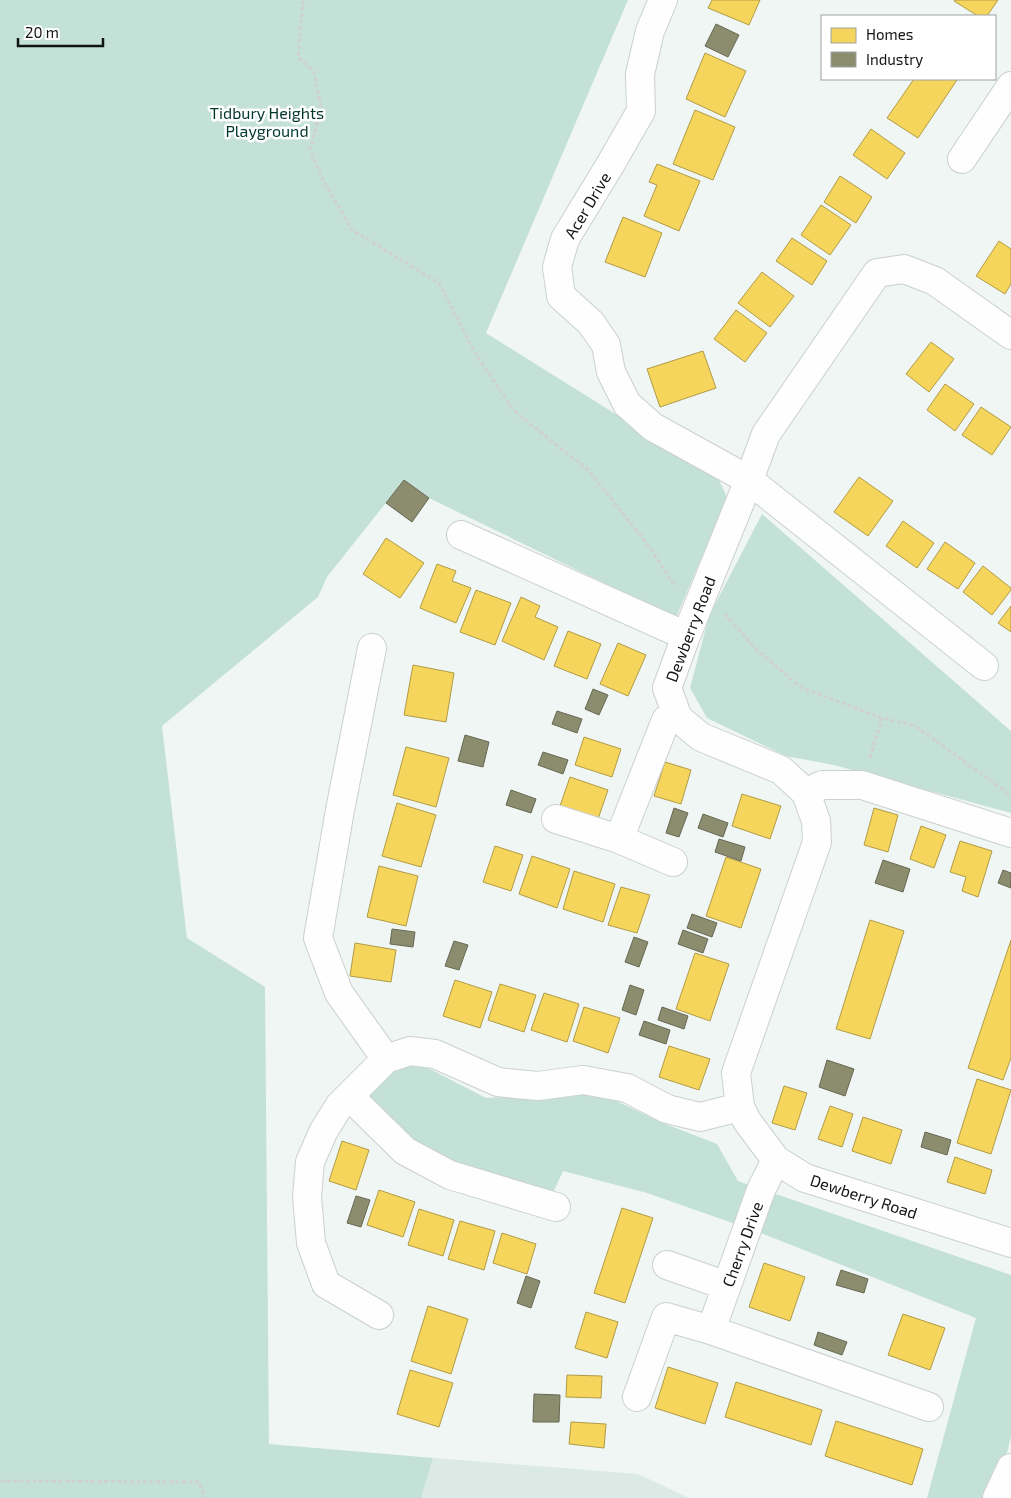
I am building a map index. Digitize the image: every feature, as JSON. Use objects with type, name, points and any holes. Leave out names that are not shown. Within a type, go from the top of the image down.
[{"type":"street","name":"Acer Drive","points":[[663,0],[650,31],[640,74],[641,111],[565,239],[557,267],[561,296],[591,323],[606,346],[611,372],[627,404],[653,427],[749,480],[984,666]]},
{"type":"street","points":[[962,159],[1011,86]]},
{"type":"street","name":"Dewberry Road","points":[[1011,335],[935,281],[904,269],[877,273],[766,434],[667,688],[678,718],[701,737],[781,770],[806,793],[816,821],[817,842],[736,1073],[740,1108],[747,1121],[776,1160],[805,1178],[1011,1243]]},
{"type":"street","points":[[461,535],[686,636]]},
{"type":"street","points":[[372,648],[340,810],[318,938],[339,993],[386,1059]]},
{"type":"street","points":[[619,839],[666,720],[678,718]]},
{"type":"street","points":[[806,793],[822,785],[862,785],[1011,833]]},
{"type":"street","points":[[556,819],[619,839],[673,862]]},
{"type":"street","points":[[379,1315],[326,1284],[311,1242],[307,1197],[310,1162],[323,1132],[344,1101],[386,1059],[410,1051],[435,1054],[498,1082],[538,1086],[583,1080],[628,1088],[666,1109],[700,1117],[740,1108]]},
{"type":"street","points":[[344,1101],[405,1151],[450,1175],[556,1207]]},
{"type":"street","name":"Cherry Drive","points":[[711,1330],[761,1190],[776,1160]]},
{"type":"street","points":[[667,1265],[727,1286]]},
{"type":"street","points":[[637,1397],[666,1317],[711,1330],[929,1407]]},
{"type":"street","points":[[997,1498],[1011,1468]]},
{"type":"path","points":[[303,0],[298,57],[314,72],[321,108],[310,150],[323,180],[352,230],[440,283],[475,353],[514,412],[589,471],[648,545],[673,583],[701,597],[726,614],[755,648],[802,688],[882,718],[915,726],[1011,795]]},
{"type":"path","points":[[862,785],[882,718]]},
{"type":"path","points":[[0,1481],[199,1482],[205,1498]]},
{"type":"shaded area","points":[[433,1458],[638,1474],[689,1498],[421,1498]]},
{"type":"green space","name":"Tidbury Heights Playground","points":[[0,0],[628,0],[486,333],[718,478],[727,497],[676,618],[429,498],[404,480],[327,577],[318,597],[162,726],[187,938],[265,987],[269,1444],[433,1458],[421,1498],[0,1498]]},
{"type":"green space","points":[[762,514],[1011,731],[1011,813],[834,765],[786,756],[707,718],[690,688],[709,616]]},
{"type":"green space","points":[[395,1065],[424,1066],[486,1098],[595,1091],[663,1123],[717,1144],[738,1181],[1011,1275],[1011,1437],[1004,1464],[983,1498],[927,1498],[976,1318],[761,1233],[647,1193],[563,1171],[552,1195],[451,1167],[410,1143],[364,1095]]},
{"type":"building: Homes","points":[[712,0],[760,0],[749,25],[708,8]]},
{"type":"building: Homes","points":[[998,0],[988,15],[976,15],[954,1]]},
{"type":"building: Homes","points":[[705,53],[746,71],[725,117],[686,99]]},
{"type":"building: Homes","points":[[913,80],[957,80],[918,138],[887,118]]},
{"type":"building: Homes","points":[[695,110],[735,127],[713,180],[673,164]]},
{"type":"building: Homes","points":[[871,129],[905,153],[887,179],[853,155]]},
{"type":"building: Homes","points":[[657,164],[700,181],[679,231],[644,216],[657,185],[649,182]]},
{"type":"building: Homes","points":[[840,176],[872,197],[856,223],[824,202]]},
{"type":"building: Homes","points":[[821,205],[851,225],[830,255],[801,235]]},
{"type":"building: Homes","points":[[623,217],[662,233],[645,277],[605,262]]},
{"type":"building: Homes","points":[[792,238],[827,261],[812,285],[776,261]]},
{"type":"building: Homes","points":[[999,241],[1011,249],[1011,284],[1005,294],[976,276]]},
{"type":"building: Homes","points":[[762,272],[794,296],[770,327],[738,303]]},
{"type":"building: Homes","points":[[736,310],[767,333],[745,362],[714,339]]},
{"type":"building: Homes","points":[[931,342],[954,359],[929,392],[906,374]]},
{"type":"building: Homes","points":[[703,351],[716,388],[660,407],[647,369]]},
{"type":"building: Homes","points":[[945,384],[974,404],[955,431],[927,410]]},
{"type":"building: Homes","points":[[981,407],[1011,427],[992,455],[962,435]]},
{"type":"building: Homes","points":[[859,477],[893,501],[868,536],[834,512]]},
{"type":"building: Homes","points":[[903,521],[934,543],[917,568],[886,546]]},
{"type":"building: Homes","points":[[386,538],[424,563],[400,598],[363,574]]},
{"type":"building: Homes","points":[[945,542],[975,563],[958,589],[927,569]]},
{"type":"building: Homes","points":[[437,564],[456,571],[452,581],[471,588],[456,623],[420,608]]},
{"type":"building: Homes","points":[[983,566],[1011,588],[992,615],[963,592]]},
{"type":"building: Homes","points":[[476,590],[511,603],[495,645],[460,632]]},
{"type":"building: Homes","points":[[521,597],[540,606],[535,617],[558,627],[544,660],[502,641]]},
{"type":"building: Homes","points":[[1011,606],[1011,632],[998,623]]},
{"type":"building: Homes","points":[[568,631],[601,644],[587,679],[554,666]]},
{"type":"building: Homes","points":[[618,643],[646,655],[628,696],[600,684]]},
{"type":"building: Homes","points":[[413,665],[454,673],[446,722],[404,715]]},
{"type":"building: Homes","points":[[584,737],[621,749],[612,777],[575,765]]},
{"type":"building: Homes","points":[[406,747],[449,758],[436,807],[393,795]]},
{"type":"building: Homes","points":[[665,762],[691,770],[681,804],[654,796]]},
{"type":"building: Homes","points":[[570,777],[608,790],[598,819],[560,806]]},
{"type":"building: Homes","points":[[742,794],[781,806],[770,839],[732,826]]},
{"type":"building: Homes","points":[[397,803],[436,815],[421,867],[382,856]]},
{"type":"building: Homes","points":[[874,808],[898,815],[888,852],[864,845]]},
{"type":"building: Homes","points":[[921,826],[946,835],[934,868],[910,859]]},
{"type":"building: Homes","points":[[960,841],[992,851],[978,897],[962,891],[966,877],[950,872]]},
{"type":"building: Homes","points":[[495,846],[523,855],[511,891],[483,882]]},
{"type":"building: Homes","points":[[532,856],[570,869],[557,908],[519,894]]},
{"type":"building: Homes","points":[[726,857],[761,869],[741,928],[706,916]]},
{"type":"building: Homes","points":[[379,866],[418,876],[406,926],[367,917]]},
{"type":"building: Homes","points":[[574,871],[615,884],[603,922],[563,909]]},
{"type":"building: Homes","points":[[621,887],[650,895],[637,933],[608,925]]},
{"type":"building: Homes","points":[[870,920],[904,931],[870,1039],[836,1029]]},
{"type":"building: Homes","points":[[1011,940],[1011,1058],[1003,1080],[968,1068]]},
{"type":"building: Homes","points":[[355,943],[396,950],[391,982],[350,976]]},
{"type":"building: Homes","points":[[695,953],[729,964],[710,1021],[676,1009]]},
{"type":"building: Homes","points":[[455,980],[492,992],[480,1028],[443,1016]]},
{"type":"building: Homes","points":[[500,984],[536,995],[524,1032],[488,1020]]},
{"type":"building: Homes","points":[[544,993],[579,1004],[567,1042],[531,1030]]},
{"type":"building: Homes","points":[[584,1007],[620,1018],[608,1053],[573,1041]]},
{"type":"building: Homes","points":[[669,1046],[710,1059],[699,1090],[659,1077]]},
{"type":"building: Homes","points":[[977,1079],[1011,1090],[991,1154],[957,1143]]},
{"type":"building: Homes","points":[[784,1086],[807,1093],[795,1130],[772,1123]]},
{"type":"building: Homes","points":[[830,1106],[853,1114],[842,1147],[818,1139]]},
{"type":"building: Homes","points":[[863,1117],[902,1130],[891,1164],[852,1151]]},
{"type":"building: Homes","points":[[342,1141],[369,1150],[356,1190],[329,1181]]},
{"type":"building: Homes","points":[[955,1157],[992,1170],[985,1194],[947,1182]]},
{"type":"building: Homes","points":[[379,1190],[415,1202],[403,1237],[367,1225]]},
{"type":"building: Homes","points":[[622,1208],[653,1218],[625,1303],[594,1293]]},
{"type":"building: Homes","points":[[419,1209],[454,1220],[443,1256],[408,1245]]},
{"type":"building: Homes","points":[[460,1221],[495,1231],[484,1270],[448,1259]]},
{"type":"building: Homes","points":[[502,1233],[536,1244],[527,1274],[493,1263]]},
{"type":"building: Homes","points":[[764,1263],[805,1277],[790,1321],[749,1307]]},
{"type":"building: Homes","points":[[428,1306],[468,1319],[451,1374],[411,1361]]},
{"type":"building: Homes","points":[[586,1312],[618,1322],[607,1358],[575,1348]]},
{"type":"building: Homes","points":[[903,1314],[945,1328],[930,1370],[888,1355]]},
{"type":"building: Homes","points":[[668,1367],[718,1383],[705,1424],[655,1408]]},
{"type":"building: Homes","points":[[410,1370],[453,1383],[439,1427],[397,1414]]},
{"type":"building: Homes","points":[[567,1375],[602,1376],[601,1398],[566,1397]]},
{"type":"building: Homes","points":[[736,1382],[822,1410],[811,1445],[725,1417]]},
{"type":"building: Homes","points":[[836,1421],[923,1449],[912,1485],[825,1456]]},
{"type":"building: Homes","points":[[571,1422],[606,1424],[604,1448],[569,1444]]},
{"type":"building: Industry","points":[[716,24],[739,35],[728,57],[705,46]]},
{"type":"building: Industry","points":[[404,480],[429,498],[412,522],[386,503]]},
{"type":"building: Industry","points":[[593,689],[608,695],[599,715],[585,709]]},
{"type":"building: Industry","points":[[557,711],[582,719],[577,733],[552,724]]},
{"type":"building: Industry","points":[[465,735],[489,742],[483,767],[458,761]]},
{"type":"building: Industry","points":[[543,752],[568,760],[563,774],[538,765]]},
{"type":"building: Industry","points":[[511,790],[536,799],[531,813],[506,805]]},
{"type":"building: Industry","points":[[674,808],[688,813],[679,837],[666,833]]},
{"type":"building: Industry","points":[[703,814],[728,823],[723,837],[698,828]]},
{"type":"building: Industry","points":[[719,839],[745,847],[741,861],[715,852]]},
{"type":"building: Industry","points":[[883,860],[910,869],[903,892],[875,883]]},
{"type":"building: Industry","points":[[1003,870],[1011,873],[1011,888],[998,883]]},
{"type":"building: Industry","points":[[692,914],[717,923],[712,937],[687,928]]},
{"type":"building: Industry","points":[[392,929],[415,932],[413,947],[390,944]]},
{"type":"building: Industry","points":[[683,930],[708,939],[703,953],[678,944]]},
{"type":"building: Industry","points":[[634,937],[648,942],[639,967],[625,962]]},
{"type":"building: Industry","points":[[454,941],[468,945],[459,970],[445,966]]},
{"type":"building: Industry","points":[[630,985],[644,990],[636,1015],[622,1010]]},
{"type":"building: Industry","points":[[662,1007],[688,1016],[684,1029],[658,1020]]},
{"type":"building: Industry","points":[[644,1021],[670,1030],[666,1044],[639,1035]]},
{"type":"building: Industry","points":[[827,1060],[854,1069],[845,1096],[819,1087]]},
{"type":"building: Industry","points":[[925,1132],[951,1140],[947,1155],[921,1147]]},
{"type":"building: Industry","points":[[356,1196],[370,1200],[361,1227],[347,1223]]},
{"type":"building: Industry","points":[[841,1270],[868,1279],[864,1293],[836,1285]]},
{"type":"building: Industry","points":[[526,1276],[540,1281],[531,1308],[517,1303]]},
{"type":"building: Industry","points":[[818,1332],[847,1342],[842,1355],[814,1345]]},
{"type":"building: Industry","points":[[534,1394],[560,1395],[559,1422],[533,1422]]}]
